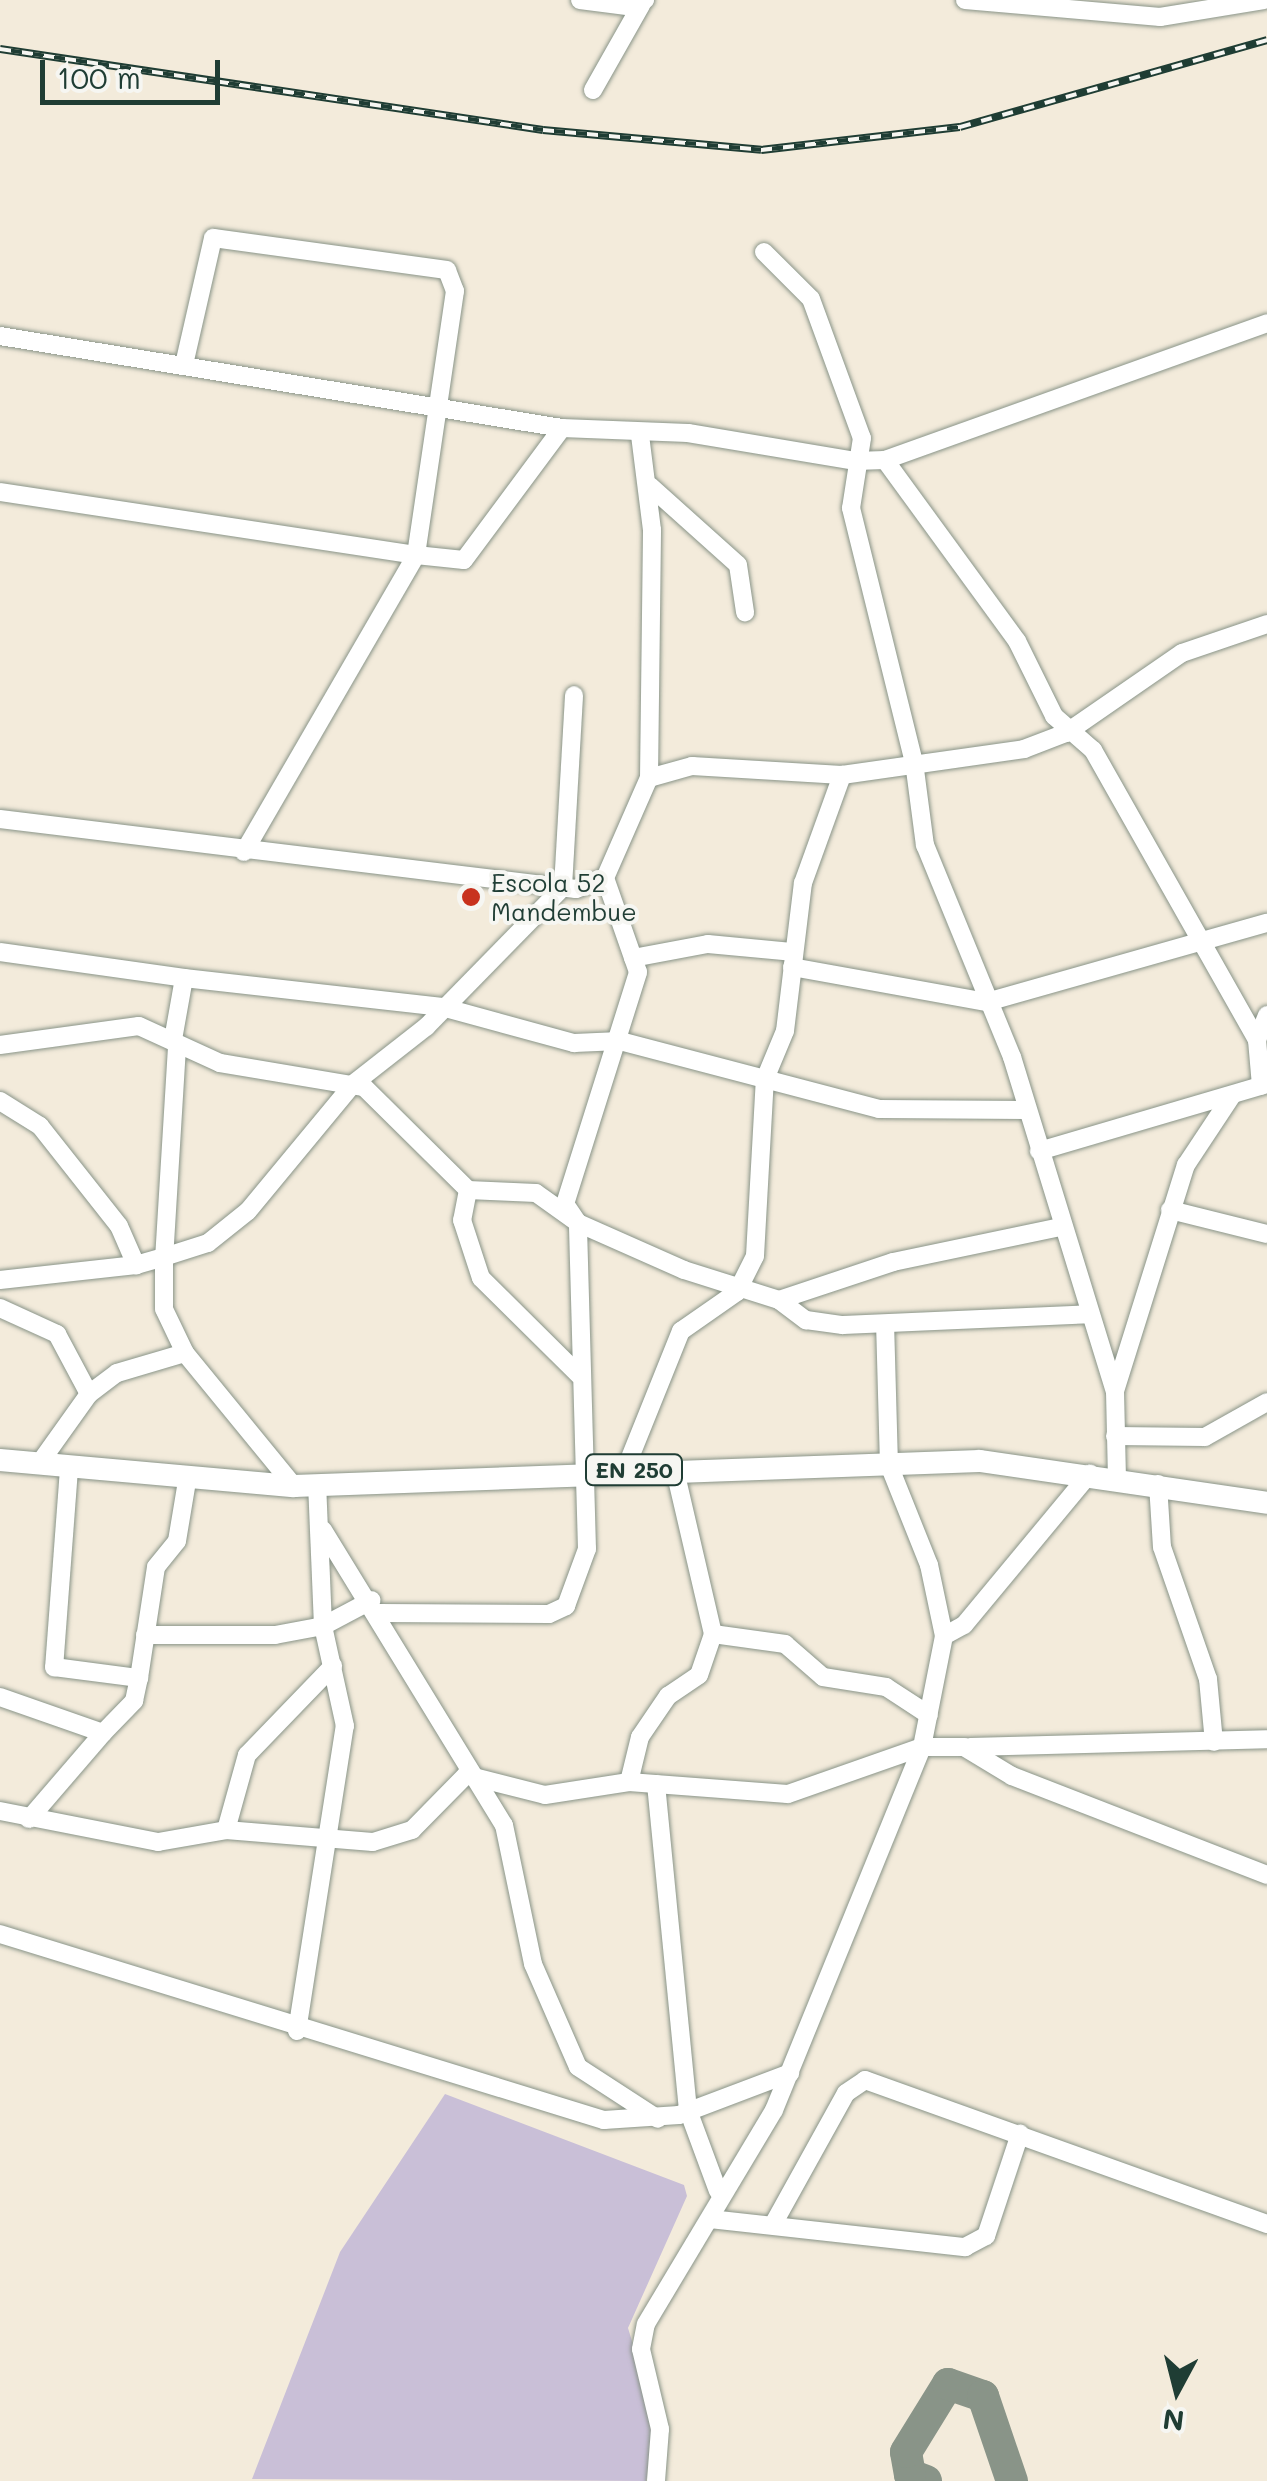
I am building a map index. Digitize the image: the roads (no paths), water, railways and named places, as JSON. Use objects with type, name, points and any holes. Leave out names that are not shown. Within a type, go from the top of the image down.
[{"type":"main road","name":"EN 250","points":[[0,1460],[187,1481],[305,1486],[589,1469],[675,1471],[889,1465],[1090,1473],[1267,1503]]},
{"type":"street","points":[[580,0],[643,2],[593,90]]},
{"type":"street","points":[[965,0],[1117,8],[1260,0]]},
{"type":"street","points":[[184,365],[213,238],[447,270],[454,291],[434,405],[416,555],[244,852]]},
{"type":"street","points":[[764,252],[812,299],[862,438],[855,461],[855,528],[914,762],[925,845],[961,917],[1115,1391]]},
{"type":"street","points":[[0,336],[562,428],[640,435],[688,433],[855,461],[885,460],[1266,328]]},
{"type":"street","points":[[0,492],[464,560],[562,428]]},
{"type":"street","points":[[145,1635],[233,1641],[323,1626],[375,1607],[476,1620],[566,1606],[586,1549],[589,1469],[579,1376],[578,1224],[565,1204],[620,1040],[638,972],[606,878],[649,778],[650,486],[640,435]]},
{"type":"street","points":[[885,460],[1018,640],[1066,732],[1093,750],[1198,944],[1257,1040],[1264,1085],[1039,1151]]},
{"type":"street","points":[[650,486],[738,564],[745,612]]},
{"type":"street","points":[[649,778],[692,766],[842,776],[914,762],[998,754],[1066,732],[1182,653],[1267,624]]},
{"type":"street","points":[[0,1280],[136,1265],[164,1258],[208,1243],[248,1211],[353,1084],[442,1007],[563,887],[574,695]]},
{"type":"street","points":[[625,1470],[681,1331],[737,1292],[756,1256],[765,1079],[785,1031],[804,883],[842,776]]},
{"type":"street","points":[[0,819],[244,852],[563,887],[606,878]]},
{"type":"street","points":[[633,958],[708,944],[987,1002],[1267,923]]},
{"type":"street","points":[[0,952],[184,978],[442,1007],[574,1043],[620,1040],[914,1114],[1026,1110]]},
{"type":"street","points":[[184,978],[175,1043],[164,1309],[185,1353],[305,1486],[324,1530],[375,1607],[466,1775],[504,1826],[533,1964],[578,2067],[658,2119]]},
{"type":"street","points":[[1257,1040],[1267,1015]]},
{"type":"street","points":[[0,1044],[126,1026],[175,1043],[353,1084],[418,1132],[421,1152],[468,1190],[536,1192],[578,1224],[737,1292],[779,1300],[806,1320],[885,1326],[1090,1314]]},
{"type":"street","points":[[1118,1478],[1115,1391],[1170,1210],[1197,1144],[1232,1097]]},
{"type":"street","points":[[0,1102],[40,1126],[119,1226],[136,1265]]},
{"type":"street","points":[[468,1190],[462,1220],[481,1278],[579,1376]]},
{"type":"street","points":[[1170,1210],[1267,1234]]},
{"type":"street","points":[[779,1300],[893,1262],[1060,1227]]},
{"type":"street","points":[[0,1308],[57,1334],[89,1394]]},
{"type":"street","points":[[656,2481],[660,2429],[641,2350],[646,2324],[710,2219],[718,2191],[759,2140],[790,2074],[922,1747],[944,1636],[929,1565],[889,1465],[885,1326]]},
{"type":"street","points":[[39,1464],[89,1394],[117,1373],[185,1353]]},
{"type":"street","points":[[1115,1436],[1205,1436],[1267,1402]]},
{"type":"street","points":[[69,1469],[54,1667],[139,1678]]},
{"type":"street","points":[[629,1782],[640,1738],[668,1696],[699,1675],[713,1634],[675,1471]]},
{"type":"street","points":[[944,1636],[964,1625],[1090,1473]]},
{"type":"street","points":[[29,1819],[134,1701],[156,1567],[178,1541],[187,1481]]},
{"type":"street","points":[[1158,1484],[1162,1547],[1208,1679],[1214,1742]]},
{"type":"street","points":[[297,2031],[346,1726],[323,1626],[324,1530]]},
{"type":"street","points":[[713,1634],[785,1644],[823,1677],[886,1687],[928,1715]]},
{"type":"street","points":[[226,1830],[247,1755],[332,1666]]},
{"type":"street","points":[[0,1696],[103,1733]]},
{"type":"street","points":[[466,1775],[545,1795],[629,1782],[788,1794],[922,1747],[1267,1739]]},
{"type":"street","points":[[964,1747],[1012,1776],[1267,1875]]},
{"type":"street","points":[[0,1811],[158,1842],[226,1830],[329,1841],[412,1830],[466,1775]]},
{"type":"street","points":[[656,1784],[688,2110],[718,2191]]},
{"type":"street","points":[[0,1934],[297,2031],[416,2056],[604,2120],[658,2119],[790,2074]]},
{"type":"street","points":[[776,2221],[846,2094],[866,2080],[1267,2224]]},
{"type":"street","points":[[710,2219],[776,2221],[978,2242],[1020,2134]]},
{"type":"railway","points":[[0,49],[543,130],[761,150],[960,127],[1267,40]]},
{"type":"place","name":"Escola 52 Mandembue","points":[[471,897]]}]
